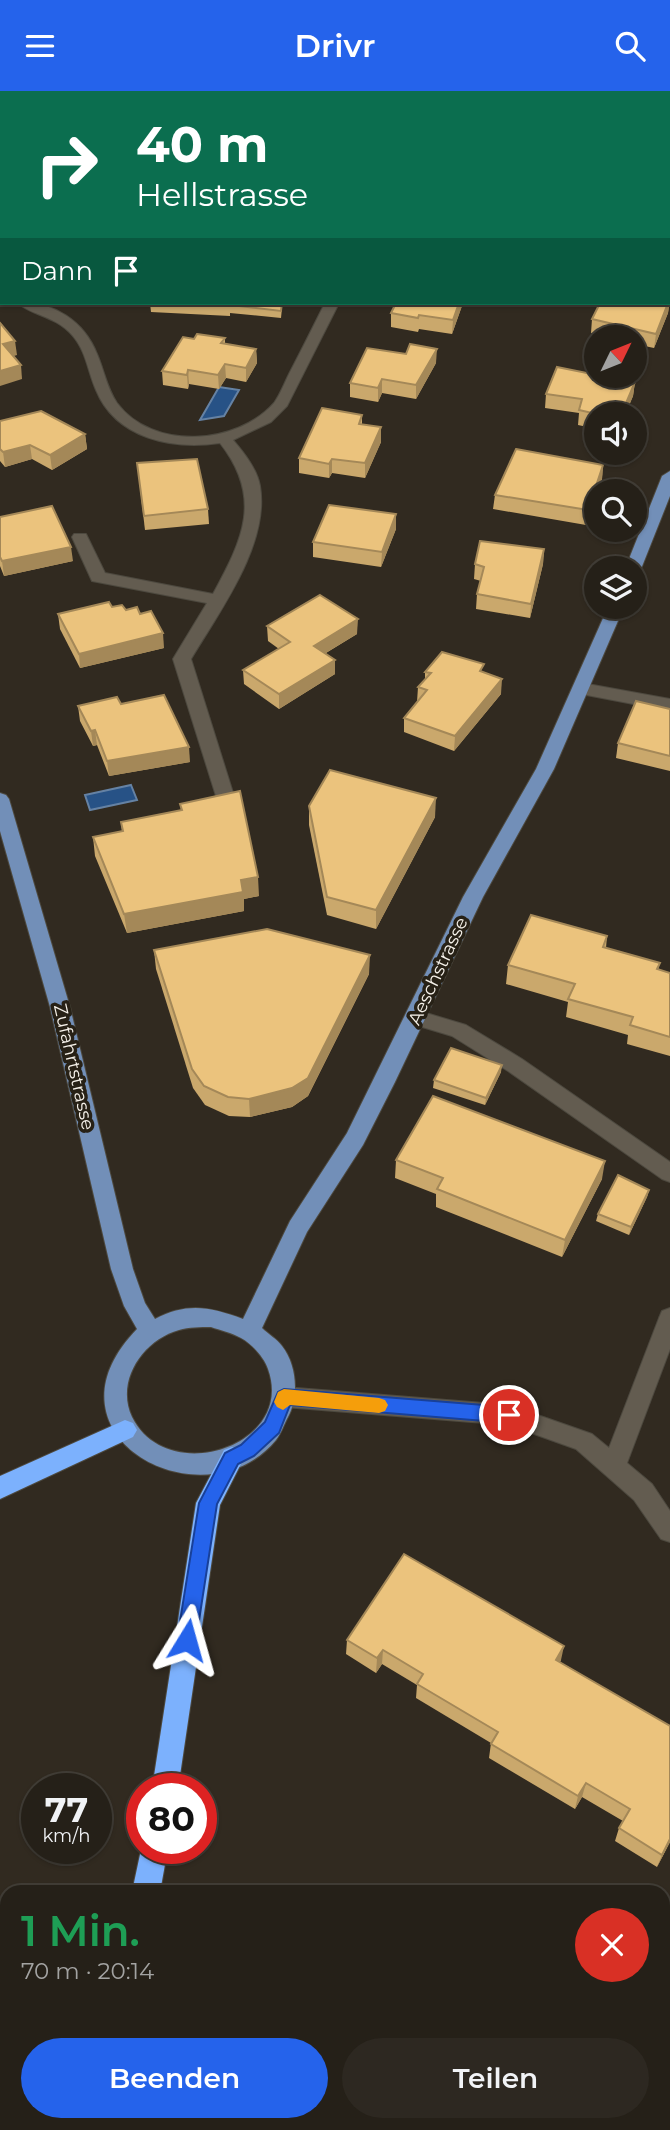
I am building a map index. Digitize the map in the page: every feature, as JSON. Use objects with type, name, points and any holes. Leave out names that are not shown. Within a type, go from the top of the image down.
[{"type":"highway","points":[[0,1488],[125,1430]]},
{"type":"highway","points":[[167,1773],[208,1503],[232,1458]]},
{"type":"highway","points":[[147,1885],[151,1864]]},
{"type":"main road","points":[[639,556],[670,475]]},
{"type":"main road","name":"Aeschstrasse","points":[[250,1329],[293,1237],[355,1139],[473,897],[545,769],[611,619]]},
{"type":"main road","name":"Zufahrtstrasse","points":[[0,799],[60,1007],[122,1269],[135,1306],[150,1332]]},
{"type":"main road","points":[[190,1318],[231,1321],[250,1329],[274,1351],[281,1366],[284,1397],[272,1427],[248,1450],[232,1458],[206,1464],[180,1463],[148,1452],[125,1430],[117,1413],[116,1376],[129,1352],[150,1332],[169,1322],[190,1318]]},
{"type":"street","points":[[30,305],[63,317],[77,333],[89,350],[106,397],[115,411],[132,425],[177,440],[225,439],[265,419],[282,403],[331,305]]},
{"type":"street","points":[[225,439],[241,459],[252,485],[254,507],[244,549],[182,659],[225,796]]},
{"type":"street","points":[[80,537],[98,577],[216,600]]},
{"type":"street","points":[[582,689],[670,705]]},
{"type":"street","points":[[416,1018],[459,1030],[515,1065],[670,1173]]},
{"type":"street","points":[[614,1467],[670,1318]]},
{"type":"street","points":[[284,1397],[509,1415],[584,1441],[643,1492],[670,1531]]},
{"type":"water","points":[[219,387],[239,390],[224,416],[200,420]]},
{"type":"water","points":[[131,785],[137,800],[90,810],[85,795]]},
{"type":"building","points":[[230,305],[282,305],[281,311]]},
{"type":"building","points":[[395,305],[458,305],[453,320],[391,313]]},
{"type":"building","points":[[599,305],[667,305],[656,334],[648,332],[648,325],[618,325],[592,319]]},
{"type":"building","points":[[0,323],[15,341],[3,344],[21,365],[0,371]]},
{"type":"building","points":[[197,334],[225,338],[221,343],[256,349],[246,368],[225,364],[218,375],[188,370],[187,375],[162,371],[183,337],[194,339]]},
{"type":"building","points":[[410,344],[437,349],[416,385],[382,379],[378,388],[350,383],[367,348],[406,354]]},
{"type":"building","points":[[557,367],[584,372],[584,389],[632,389],[627,402],[584,402],[584,411],[579,410],[582,399],[546,394]]},
{"type":"building","points":[[322,408],[362,415],[359,424],[381,427],[365,463],[332,459],[329,464],[299,458]]},
{"type":"building","points":[[41,411],[85,434],[50,455],[30,445],[3,452],[0,449],[0,421]]},
{"type":"building","points":[[516,449],[584,462],[584,465],[603,465],[598,479],[584,479],[584,509],[495,495]]},
{"type":"building","points":[[197,459],[208,509],[144,516],[137,463]]},
{"type":"building","points":[[329,505],[396,514],[382,552],[313,542]]},
{"type":"building","points":[[52,506],[71,547],[2,561],[0,517]]},
{"type":"building","points":[[480,541],[544,549],[531,604],[477,594],[484,567],[475,564]]},
{"type":"building","points":[[320,595],[358,619],[314,646],[335,660],[279,694],[243,670],[290,642],[267,626]]},
{"type":"building","points":[[109,602],[112,607],[122,605],[126,610],[137,607],[140,614],[151,611],[163,633],[79,654],[58,614]]},
{"type":"building","points":[[442,652],[484,664],[480,671],[502,679],[455,736],[404,718],[427,690],[418,687],[431,673],[425,672]]},
{"type":"building","points":[[164,695],[189,747],[107,761],[95,730],[91,731],[78,706],[117,697],[121,704]]},
{"type":"building","points":[[636,701],[670,709],[670,756],[618,743]]},
{"type":"building","points":[[330,770],[436,798],[376,910],[327,897],[309,806]]},
{"type":"building","points":[[240,791],[258,877],[241,880],[243,892],[124,914],[93,837],[123,831],[121,822],[182,810],[180,804]]},
{"type":"building","points":[[531,915],[607,936],[603,947],[660,963],[657,969],[670,973],[670,1037],[630,1025],[633,1017],[568,999],[575,984],[508,965]]},
{"type":"building","points":[[267,929],[370,955],[308,1078],[292,1088],[249,1099],[228,1097],[204,1086],[192,1069],[154,950]]},
{"type":"building","points":[[451,1048],[502,1065],[486,1098],[434,1080]]},
{"type":"building","points":[[433,1096],[605,1161],[565,1240],[437,1189],[443,1178],[396,1160]]},
{"type":"building","points":[[618,1175],[649,1190],[631,1227],[598,1214]]},
{"type":"building","points":[[404,1554],[564,1646],[556,1660],[670,1726],[670,1839],[662,1855],[619,1828],[630,1809],[586,1783],[578,1796],[491,1744],[498,1732],[417,1684],[423,1674],[383,1650],[377,1658],[347,1640]]},
{"type":"slow traffic","points":[[283,1402],[284,1397],[379,1405]]},
{"type":"route","points":[[187,1640],[208,1503],[232,1458],[261,1440],[272,1427],[284,1397],[509,1415]]}]
